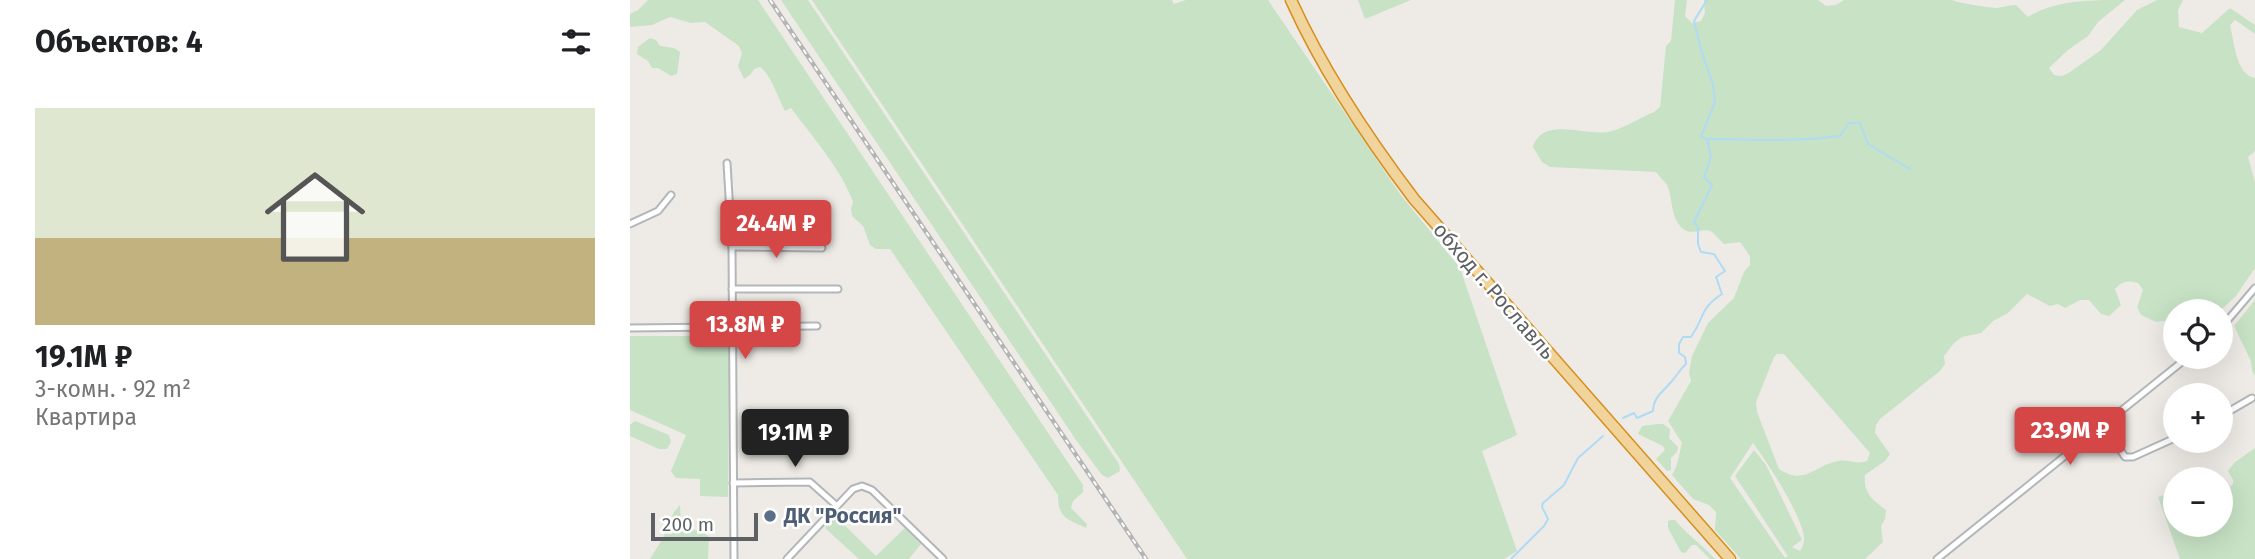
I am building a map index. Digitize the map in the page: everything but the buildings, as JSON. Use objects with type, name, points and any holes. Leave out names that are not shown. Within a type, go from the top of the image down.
[{"type":"highway","name":"обход г. Рославль","points":[[1291,0],[1329,72],[1414,199],[1730,559]]},
{"type":"street","points":[[727,163],[732,247],[734,559]]},
{"type":"street","points":[[630,224],[658,211],[671,195]]},
{"type":"street","points":[[732,247],[822,248]]},
{"type":"street","points":[[2233,314],[2255,288]]},
{"type":"street","points":[[732,289],[838,289]]},
{"type":"street","points":[[630,328],[817,326]]},
{"type":"street","points":[[1937,559],[2173,369]]},
{"type":"street","points":[[2233,409],[2252,398]]},
{"type":"street","points":[[2099,428],[2109,433],[2125,457],[2133,457],[2163,443]]},
{"type":"street","points":[[733,483],[810,482],[837,506]]},
{"type":"street","points":[[787,559],[847,496],[859,486],[865,486],[943,559]]},
{"type":"green space","points":[[648,0],[758,0],[1083,485],[1083,492],[1073,501],[1071,508],[1087,524],[1086,528],[1069,520],[1062,513],[1058,495],[890,249],[876,249],[870,245],[863,226],[852,216],[853,202],[841,178],[791,108],[785,111],[764,70],[760,67],[754,69],[744,79],[738,66],[742,53],[739,46],[705,22],[691,23],[670,17],[652,25],[630,27],[630,14]]},
{"type":"green space","points":[[781,0],[808,0],[1119,464],[1120,471],[1108,478],[1102,475],[1076,440]]},
{"type":"green space","points":[[812,0],[1172,0],[1174,4],[1186,0],[1268,0],[1400,194],[1460,268],[1517,435],[1482,451],[1517,551],[1504,559],[1187,559]]},
{"type":"green space","points":[[1358,0],[1411,0],[1365,19]]},
{"type":"green space","points":[[1675,0],[1687,0],[1685,16],[1692,23],[1701,21],[1705,13],[1704,0],[1818,0],[1826,6],[1836,5],[1844,0],[1952,0],[1995,8],[2016,5],[2028,17],[2062,4],[2125,0],[2098,22],[2088,36],[2049,68],[2054,75],[2062,76],[2101,50],[2137,10],[2157,0],[2183,0],[2178,10],[2179,27],[2202,33],[2230,8],[2255,25],[2255,34],[2235,20],[2230,25],[2240,64],[2249,76],[2255,78],[2255,151],[2248,157],[2255,182],[2255,268],[2233,299],[2163,299],[2163,321],[2156,322],[2141,315],[2137,307],[2143,290],[2138,283],[2125,282],[2115,289],[2121,305],[2109,316],[2101,314],[2089,300],[2080,300],[2065,308],[2058,304],[2050,306],[2027,294],[2008,313],[1993,321],[1981,333],[1962,337],[1954,343],[1944,356],[1945,364],[1940,371],[1876,425],[1875,433],[1890,454],[1885,461],[1865,475],[1865,481],[1870,495],[1886,510],[1881,526],[1883,542],[1865,559],[1741,559],[1715,530],[1716,512],[1709,505],[1693,499],[1672,475],[1682,443],[1668,421],[1691,381],[1689,373],[1692,356],[1708,323],[1734,298],[1744,272],[1750,265],[1750,256],[1740,242],[1724,244],[1714,233],[1688,232],[1681,227],[1675,217],[1667,185],[1656,172],[1550,167],[1542,162],[1533,147],[1538,138],[1546,132],[1565,129],[1608,132],[1654,112],[1660,107],[1666,46],[1671,41]],"holes":[[[1784,354],[1870,453],[1867,461],[1838,461],[1796,476],[1779,469],[1757,412],[1756,402],[1774,357]],[[1753,443],[1775,476],[1803,531],[1804,540],[1800,551],[1792,547],[1802,540],[1766,465],[1754,450],[1735,476],[1788,556],[1785,558],[1730,478]]]},
{"type":"green space","points":[[650,38],[656,40],[660,46],[674,48],[680,52],[677,74],[671,76],[658,68],[652,68],[648,61],[637,54],[638,47]]},
{"type":"green space","points":[[2255,300],[2255,376],[2251,361],[2234,326]]},
{"type":"green space","points":[[630,336],[729,336],[728,497],[700,496],[700,479],[676,478],[671,471],[686,435],[630,410]]},
{"type":"green space","points":[[635,421],[669,435],[671,442],[667,449],[659,449],[630,436],[630,425]]},
{"type":"green space","points":[[1663,424],[1670,429],[1669,438],[1678,447],[1671,458],[1671,470],[1667,471],[1656,459],[1665,450],[1663,446],[1638,434],[1642,426]]},
{"type":"green space","points":[[2255,448],[2255,559],[2180,559],[2172,537],[2233,537],[2231,467]]},
{"type":"green space","points":[[2163,495],[2163,511],[2158,497]]},
{"type":"green space","points":[[680,505],[681,523],[691,526],[693,530],[702,531],[709,537],[708,559],[650,559],[674,512]]},
{"type":"green space","points":[[837,518],[876,556],[905,528],[921,544],[909,559],[859,559],[825,528],[831,519]]},
{"type":"green space","points":[[1675,520],[1715,559],[1710,559],[1696,545],[1692,545],[1685,553],[1681,552],[1668,528],[1668,521]]},
{"type":"waterway","points":[[1623,418],[1634,413],[1637,418],[1653,411],[1657,398],[1686,364],[1685,357],[1679,353],[1679,344],[1683,337],[1691,337],[1706,309],[1722,294],[1716,277],[1725,271],[1714,254],[1701,252],[1698,227],[1694,222],[1712,185],[1704,177],[1711,157],[1707,139],[1701,137],[1715,102],[1713,84],[1694,21],[1707,0]]},
{"type":"waterway","points":[[1709,139],[1824,138],[1840,136],[1849,123],[1860,123],[1868,144],[1910,169]]},
{"type":"waterway","points":[[1511,559],[1544,526],[1548,519],[1542,507],[1543,503],[1564,485],[1578,458],[1603,436]]},
{"type":"railway","points":[[770,0],[1146,559]]},
{"type":"place","name":"ДК \"Россия\"","points":[[770,516]]}]
